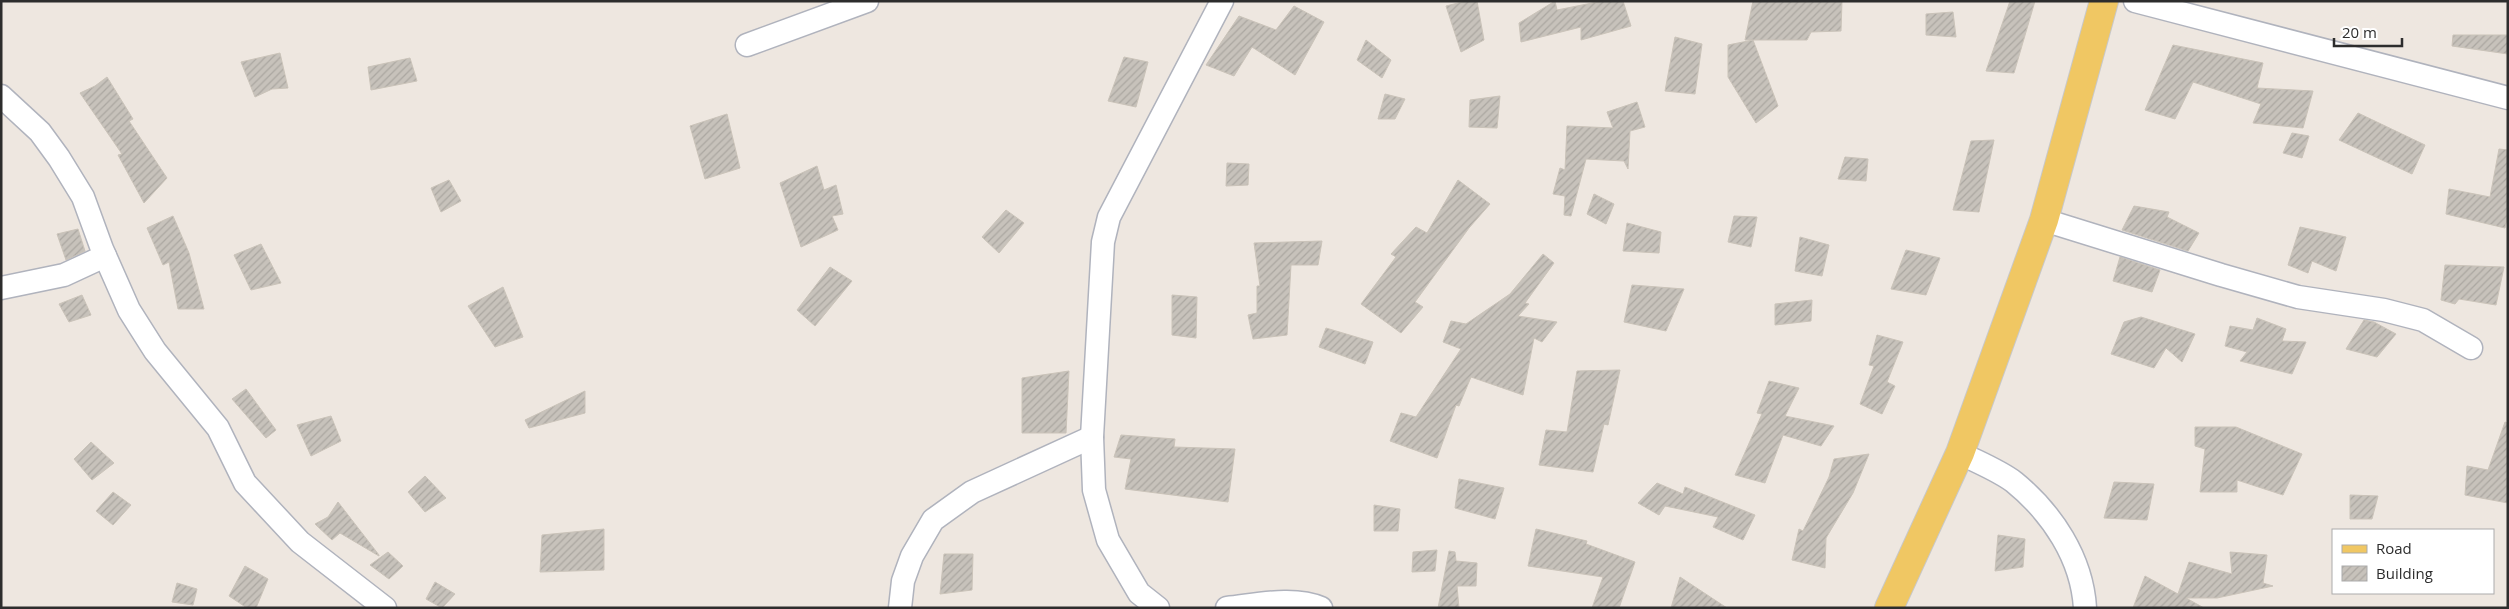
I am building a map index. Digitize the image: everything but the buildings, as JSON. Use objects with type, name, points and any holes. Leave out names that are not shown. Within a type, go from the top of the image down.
[{"type":"main road","points":[[1890,608],[1960,453],[2044,220],[2104,1]]},
{"type":"street","points":[[747,45],[867,1]]},
{"type":"street","points":[[1158,608],[1139,593],[1108,540],[1094,490],[1092,437],[1103,242],[1109,217],[1222,1]]},
{"type":"street","points":[[2135,1],[2508,98]]},
{"type":"street","points":[[1,96],[40,132],[59,158],[83,197],[105,256],[129,310],[155,351],[218,428],[245,483],[300,542],[385,608]]},
{"type":"street","points":[[2044,220],[2220,276],[2289,294],[2384,310],[2423,320],[2471,348]]},
{"type":"street","points":[[1,288],[64,275],[105,256]]},
{"type":"street","points":[[900,608],[903,581],[912,556],[933,520],[972,492],[1092,437]]},
{"type":"street","points":[[1960,453],[2013,481],[2045,512],[2074,557],[2084,588],[2085,608]]},
{"type":"street","points":[[1227,608],[1280,603],[1313,604],[1321,608]]}]
